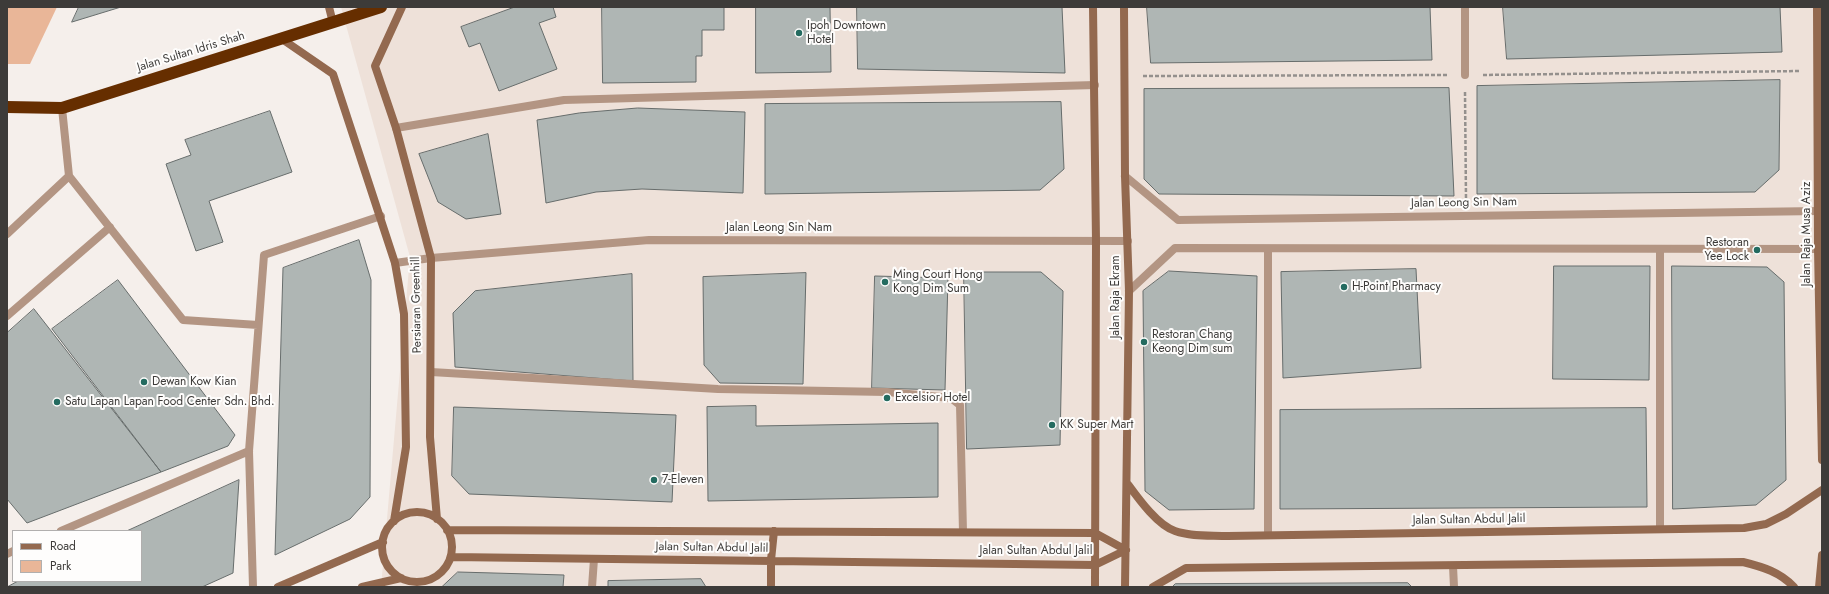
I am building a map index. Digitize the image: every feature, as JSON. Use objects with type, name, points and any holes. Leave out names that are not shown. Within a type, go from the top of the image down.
[{"type":"highway","name":"Jalan Sultan Idris Shah","points":[[7,106],[62,108],[382,7]]},
{"type":"street","points":[[329,7],[333,23]]},
{"type":"street","name":"Persiaran Greenhill","points":[[402,7],[375,66],[396,128],[431,258],[430,437],[438,519]]},
{"type":"street","name":"Jalan Raja Ekram","points":[[1093,7],[1096,241],[1095,587]]},
{"type":"street","name":"Jalan Raja Ekram","points":[[1124,7],[1125,176],[1129,291],[1126,550],[1124,587]]},
{"type":"street","points":[[1464,7],[1465,75]]},
{"type":"street","name":"Jalan Raja Musa Aziz","points":[[1817,7],[1818,249],[1822,460]]},
{"type":"street","name":"Persiaran Greenhill","points":[[282,39],[334,74],[395,263],[404,314],[406,447],[394,521]]},
{"type":"street","points":[[396,128],[564,100],[1095,85]]},
{"type":"street","points":[[62,108],[69,176],[183,320],[258,325]]},
{"type":"street","points":[[7,234],[69,176]]},
{"type":"street","name":"Jalan Leong Sin Nam","points":[[1125,176],[1178,220],[1819,211]]},
{"type":"street","points":[[253,587],[249,451],[264,255],[381,216]]},
{"type":"street","points":[[7,316],[110,227]]},
{"type":"street","name":"Jalan Leong Sin Nam","points":[[395,263],[431,258],[649,240],[1128,241]]},
{"type":"street","points":[[1129,291],[1175,248],[1818,249]]},
{"type":"street","points":[[1268,249],[1268,535]]},
{"type":"street","points":[[1660,249],[1660,528]]},
{"type":"street","points":[[430,372],[718,389],[887,392],[951,398],[960,405],[963,532]]},
{"type":"street","points":[[63,530],[249,451]]},
{"type":"street","name":"Jalan Sultan Abdul Jalil","points":[[1126,483],[1161,522],[1174,531],[1194,535],[1744,528],[1766,524],[1786,514],[1822,490]]},
{"type":"street","points":[[415,512],[427,514],[438,519],[447,530],[452,547],[451,557],[440,574],[421,582],[411,584],[393,572],[386,563],[382,553],[382,542],[386,531],[394,521],[404,515],[415,512]]},
{"type":"street","name":"Jalan Sultan Abdul Jalil","points":[[447,530],[1095,533],[1126,550]]},
{"type":"street","points":[[771,587],[771,560],[774,532]]},
{"type":"street","points":[[278,587],[382,542]]},
{"type":"street","name":"Jalan Sultan Abdul Jalil","points":[[451,557],[1095,565],[1126,550]]},
{"type":"street","points":[[1819,587],[1822,555]]},
{"type":"street","points":[[592,587],[594,559]]},
{"type":"street","points":[[1153,587],[1186,568],[1743,562],[1767,568],[1787,578],[1794,587]]},
{"type":"street","points":[[1453,566],[1454,587]]},
{"type":"street","points":[[362,587],[401,578]]},
{"type":"path","points":[[1465,75],[1466,215]]},
{"type":"shaded area","points":[[341,7],[1822,7],[1822,587],[381,587],[410,257]]},
{"type":"green space","points":[[7,7],[57,7],[30,64],[7,64]]},
{"type":"building","points":[[79,7],[121,7],[72,22]]},
{"type":"building","points":[[515,7],[553,7],[556,17],[539,23],[557,69],[499,91],[480,43],[469,47],[461,27]]},
{"type":"building","points":[[602,7],[724,7],[724,30],[702,30],[702,56],[696,56],[696,82],[603,83]]},
{"type":"building","points":[[756,7],[830,7],[831,72],[756,73]]},
{"type":"building","points":[[857,7],[1062,7],[1065,73],[858,69]]},
{"type":"building","points":[[1147,7],[1430,7],[1432,60],[1151,63]]},
{"type":"building","points":[[1503,7],[1780,7],[1782,52],[1507,59]]},
{"type":"building","points":[[1780,80],[1779,170],[1755,192],[1477,194],[1477,86]]},
{"type":"building","points":[[1449,88],[1454,196],[1159,194],[1144,179],[1144,89]]},
{"type":"building","points":[[1061,102],[1064,169],[1040,190],[765,194],[765,104]]},
{"type":"building","points":[[638,108],[745,112],[743,193],[642,189],[596,192],[546,203],[537,120],[579,113]]},
{"type":"building","points":[[270,111],[292,172],[209,201],[223,242],[196,251],[166,164],[191,155],[185,140]]},
{"type":"building","points":[[488,134],[501,214],[466,219],[438,202],[419,154]]},
{"type":"building","points":[[359,240],[371,280],[370,497],[350,519],[275,555],[283,268]]},
{"type":"building","points":[[1554,266],[1650,266],[1649,380],[1553,379]]},
{"type":"building","points":[[1672,266],[1767,267],[1784,282],[1786,480],[1756,505],[1673,509]]},
{"type":"building","points":[[1416,269],[1421,368],[1283,378],[1281,272]]},
{"type":"building","points":[[1169,271],[1257,276],[1254,509],[1169,510],[1145,491],[1143,291]]},
{"type":"building","points":[[964,272],[1041,272],[1063,291],[1060,445],[967,449]]},
{"type":"building","points":[[806,273],[803,384],[720,383],[704,365],[703,277]]},
{"type":"building","points":[[632,274],[633,381],[455,367],[453,313],[475,291]]},
{"type":"building","points":[[875,276],[948,278],[945,390],[872,388]]},
{"type":"building","name":"Dewan Kow Kian","points":[[118,280],[235,435],[228,446],[161,472],[52,329]]},
{"type":"building","name":"Satu Lapan Lapan Food Center Sdn. Bhd.","points":[[34,309],[161,472],[27,523],[7,499],[7,333]]},
{"type":"building","points":[[756,406],[756,426],[938,423],[938,497],[708,501],[707,407]]},
{"type":"building","points":[[454,407],[676,415],[672,502],[469,494],[452,476]]},
{"type":"building","points":[[1646,408],[1647,507],[1280,509],[1280,410]]},
{"type":"building","points":[[239,480],[233,573],[202,587],[7,587],[16,582],[142,582],[142,530],[129,530]]},
{"type":"building","points":[[458,572],[564,575],[563,587],[442,587]]},
{"type":"building","points":[[701,579],[706,587],[608,587],[608,581]]},
{"type":"building","points":[[1408,583],[1412,587],[1172,587],[1175,584]]},
{"type":"place","name":"Ipoh Downtown Hotel","points":[[799,33]]},
{"type":"place","name":"Restoran Yee Lock","points":[[1757,250]]},
{"type":"place","name":"Ming Court Hong Kong Dim Sum","points":[[885,282]]},
{"type":"place","name":"H-Point Pharmacy","points":[[1344,287]]},
{"type":"place","name":"Restoran Chang Keong Dim sum","points":[[1144,342]]},
{"type":"place","name":"Dewan Kow Kian","points":[[144,382]]},
{"type":"place","name":"Excelsior Hotel","points":[[887,398]]},
{"type":"place","name":"Satu Lapan Lapan Food Center Sdn. Bhd.","points":[[57,402]]},
{"type":"place","name":"KK Super Mart","points":[[1052,425]]},
{"type":"place","name":"7-Eleven","points":[[654,480]]}]
